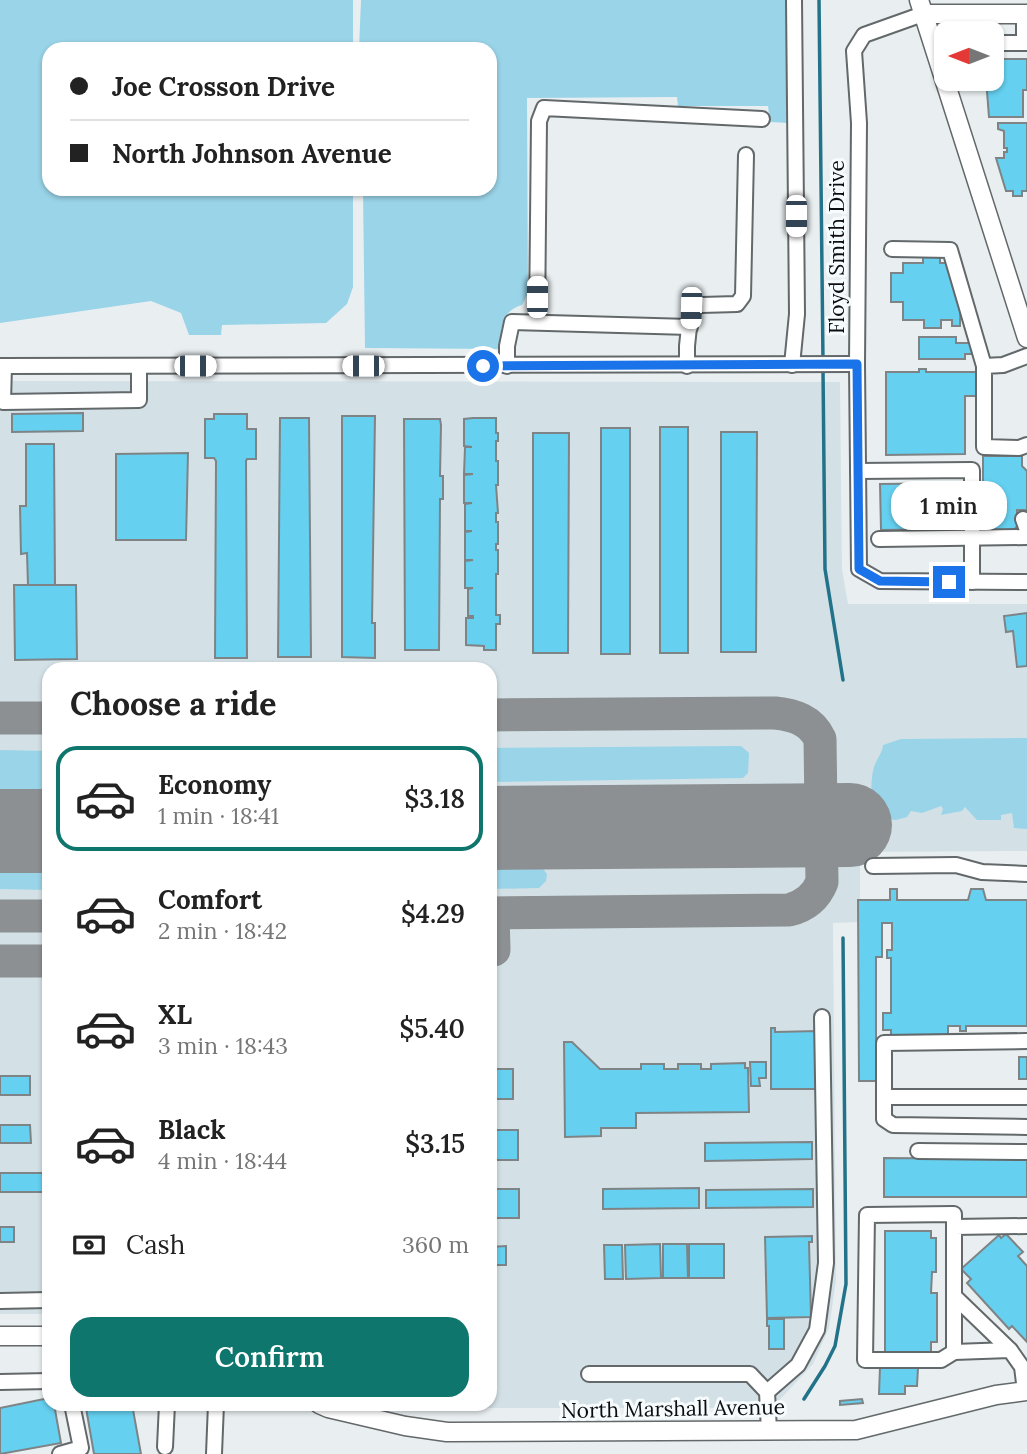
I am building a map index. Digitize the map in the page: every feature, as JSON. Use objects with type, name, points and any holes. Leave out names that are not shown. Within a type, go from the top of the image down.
[{"type":"main road","points":[[1025,14],[921,7],[1027,338]]},
{"type":"main road","points":[[0,1336],[42,1336]]},
{"type":"main road","name":"North Marshall Avenue","points":[[346,1411],[405,1426],[447,1432],[856,1430],[996,1395],[1026,1391]]},
{"type":"street","points":[[794,0],[797,365]]},
{"type":"street","name":"Floyd Smith Drive","points":[[921,7],[864,35],[854,51],[859,123],[859,569],[880,581],[972,582]]},
{"type":"street","points":[[1004,43],[1026,43],[1025,14]]},
{"type":"street","points":[[537,322],[539,121],[544,108],[762,120]]},
{"type":"street","points":[[687,366],[691,308],[701,305],[737,304],[743,296],[746,155]]},
{"type":"street","points":[[892,249],[950,250],[984,366],[984,447],[1019,448],[1027,445]]},
{"type":"street","points":[[507,366],[507,346],[512,322],[690,327]]},
{"type":"street","points":[[984,366],[1003,365],[1027,356]]},
{"type":"street","points":[[139,366],[139,400],[3,402],[2,366],[857,364]]},
{"type":"street","points":[[858,471],[972,470],[972,582],[1027,582]]},
{"type":"street","points":[[879,538],[1027,537]]},
{"type":"street","points":[[873,866],[956,865],[982,872],[1027,874]]},
{"type":"street","points":[[767,1392],[798,1365],[817,1331],[826,1262],[822,1017]]},
{"type":"street","points":[[1027,1041],[884,1043],[884,1119],[893,1125],[1027,1127]]},
{"type":"street","points":[[884,1097],[1027,1097]]},
{"type":"street","points":[[918,1152],[1027,1152]]},
{"type":"street","points":[[954,1352],[954,1214],[867,1215],[865,1360],[941,1360],[954,1352],[1010,1350]]},
{"type":"street","points":[[954,1227],[1027,1226]]},
{"type":"street","points":[[954,1296],[1010,1350],[1022,1367],[1026,1391]]},
{"type":"street","points":[[0,1301],[42,1300]]},
{"type":"street","points":[[589,1374],[750,1374],[767,1392],[769,1431]]},
{"type":"street","points":[[0,1382],[42,1381]]},
{"type":"street","points":[[60,1454],[81,1448],[73,1411]]},
{"type":"street","points":[[165,1447],[167,1411]]},
{"type":"street","points":[[214,1454],[216,1411]]},
{"type":"shaded area","points":[[0,0],[353,0],[353,42],[42,42],[42,196],[353,196],[353,287],[347,304],[326,323],[222,325],[221,335],[189,335],[181,313],[151,301],[0,323]]},
{"type":"shaded area","points":[[361,0],[789,0],[789,123],[770,122],[768,106],[678,106],[677,97],[527,98],[528,293],[522,305],[509,312],[503,322],[500,349],[365,348],[363,196],[497,196],[497,42],[359,42]]},
{"type":"shaded area","points":[[0,381],[840,382],[842,569],[848,604],[1027,604],[1027,851],[860,852],[860,922],[833,923],[836,1280],[829,1328],[813,1364],[774,1406],[497,1408],[497,662],[42,662],[42,1314],[0,1314]]},
{"type":"shaded area","points":[[1027,738],[1027,829],[1014,828],[1012,813],[1001,815],[1001,820],[977,820],[965,807],[962,811],[941,815],[941,806],[922,813],[911,811],[907,817],[896,820],[872,817],[872,776],[883,745],[901,739]]},
{"type":"shaded area","points":[[741,746],[749,753],[748,773],[743,778],[497,782],[497,748]]},
{"type":"shaded area","points":[[0,750],[42,751],[42,792],[0,791]]},
{"type":"shaded area","points":[[497,866],[532,866],[543,869],[547,874],[546,881],[539,888],[497,889]]},
{"type":"shaded area","points":[[0,871],[42,871],[42,890],[0,889]]},
{"type":"building","points":[[1004,59],[1027,59],[1027,90],[1023,90],[1023,117],[989,117],[987,91],[1004,91]]},
{"type":"building","points":[[998,123],[1027,123],[1027,191],[1022,191],[1022,196],[1013,196],[1013,191],[1006,191],[996,158],[1004,158],[1004,152],[1007,152],[1007,148],[1004,148],[1004,131],[998,129]]},
{"type":"building","points":[[923,255],[940,255],[940,263],[961,263],[960,326],[952,326],[952,320],[941,320],[941,328],[924,328],[924,320],[903,320],[903,302],[891,302],[891,273],[903,273],[903,263],[923,263]]},
{"type":"building","points":[[919,337],[956,337],[956,343],[975,343],[975,354],[965,354],[965,359],[919,359]]},
{"type":"building","points":[[919,369],[926,369],[926,372],[979,372],[979,396],[965,396],[965,454],[886,455],[886,372],[919,372]]},
{"type":"building","points":[[83,413],[83,431],[12,432],[12,414]]},
{"type":"building","points":[[214,414],[247,414],[247,429],[256,429],[256,459],[246,461],[247,658],[215,658],[216,461],[214,458],[205,458],[205,419],[214,419]]},
{"type":"building","points":[[342,416],[375,416],[372,623],[375,623],[375,658],[342,657]]},
{"type":"building","points":[[280,418],[309,418],[311,657],[278,657]]},
{"type":"building","points":[[496,418],[498,433],[496,615],[500,615],[500,624],[496,624],[496,650],[466,645],[466,618],[473,618],[468,616],[468,589],[473,588],[465,588],[465,561],[473,560],[465,560],[465,532],[472,531],[465,531],[465,504],[472,503],[464,503],[464,475],[473,474],[464,474],[465,447],[472,447],[464,446],[464,419]]},
{"type":"building","points":[[404,419],[440,419],[441,425],[440,476],[443,476],[443,499],[440,499],[439,650],[405,650]]},
{"type":"building","points":[[660,427],[688,427],[688,653],[660,653]]},
{"type":"building","points":[[601,428],[630,428],[630,654],[601,654]]},
{"type":"building","points":[[721,432],[757,432],[756,652],[721,652]]},
{"type":"building","points":[[533,433],[569,433],[568,653],[533,653]]},
{"type":"building","points":[[26,444],[54,444],[55,585],[28,585],[27,553],[21,554],[20,506],[26,506]]},
{"type":"building","points":[[188,453],[186,540],[116,540],[116,454]]},
{"type":"building","points":[[983,456],[1022,456],[1022,466],[1027,471],[1027,510],[1017,510],[1017,526],[1014,530],[983,530]]},
{"type":"building","points":[[965,483],[965,529],[881,530],[880,484]]},
{"type":"building","points":[[14,585],[76,585],[77,659],[15,660]]},
{"type":"building","points":[[1027,613],[1027,666],[1017,667],[1013,631],[1006,632],[1004,616]]},
{"type":"building","points":[[890,889],[897,889],[897,900],[968,900],[971,889],[983,889],[986,900],[1027,900],[1027,1026],[966,1026],[966,1031],[960,1031],[960,1026],[948,1026],[948,1035],[926,1035],[926,1039],[891,1039],[891,1030],[883,1030],[883,1013],[891,1013],[891,958],[887,958],[887,950],[892,950],[892,923],[882,923],[882,957],[876,957],[876,1081],[859,1081],[858,900],[890,900]]},
{"type":"building","points":[[771,1028],[775,1028],[775,1032],[817,1031],[818,1089],[771,1089]]},
{"type":"building","points":[[564,1042],[572,1042],[600,1069],[641,1069],[641,1064],[664,1064],[664,1069],[678,1069],[678,1064],[701,1064],[701,1069],[711,1069],[711,1064],[745,1063],[745,1068],[748,1068],[749,1112],[636,1113],[636,1128],[601,1128],[601,1136],[565,1137]]},
{"type":"building","points":[[1019,1057],[1027,1057],[1027,1079],[1019,1079]]},
{"type":"building","points":[[750,1062],[766,1062],[766,1078],[759,1078],[760,1086],[751,1086]]},
{"type":"building","points":[[497,1069],[513,1069],[513,1099],[497,1099]]},
{"type":"building","points":[[0,1076],[30,1076],[30,1095],[0,1095]]},
{"type":"building","points":[[0,1125],[30,1125],[31,1143],[0,1143]]},
{"type":"building","points":[[497,1130],[518,1130],[518,1160],[497,1160]]},
{"type":"building","points":[[812,1142],[812,1159],[705,1161],[705,1143]]},
{"type":"building","points":[[884,1158],[1027,1159],[1027,1197],[884,1197]]},
{"type":"building","points":[[0,1173],[42,1173],[42,1192],[0,1192]]},
{"type":"building","points":[[699,1188],[699,1208],[603,1209],[603,1189]]},
{"type":"building","points":[[497,1189],[519,1189],[519,1218],[497,1218]]},
{"type":"building","points":[[813,1189],[813,1207],[706,1208],[706,1190]]},
{"type":"building","points":[[0,1227],[14,1227],[14,1242],[0,1242]]},
{"type":"building","points":[[885,1231],[931,1231],[931,1238],[936,1238],[936,1272],[932,1272],[931,1293],[937,1293],[937,1342],[931,1342],[931,1356],[885,1356]]},
{"type":"building","points":[[1006,1234],[1023,1252],[1018,1256],[1027,1266],[1027,1342],[1012,1326],[1009,1329],[967,1283],[971,1279],[961,1269],[999,1235],[1001,1238]]},
{"type":"building","points":[[812,1236],[812,1242],[809,1242],[811,1317],[767,1318],[765,1237]]},
{"type":"building","points":[[660,1244],[661,1278],[626,1279],[625,1245]]},
{"type":"building","points":[[663,1244],[687,1244],[688,1278],[663,1278]]},
{"type":"building","points":[[689,1244],[724,1244],[724,1278],[689,1278]]},
{"type":"building","points":[[604,1245],[622,1245],[623,1279],[605,1279]]},
{"type":"building","points":[[506,1246],[506,1265],[497,1265],[497,1247]]},
{"type":"building","points":[[767,1319],[784,1319],[784,1349],[769,1349]]},
{"type":"building","points":[[880,1367],[918,1368],[917,1386],[905,1386],[905,1394],[879,1394]]},
{"type":"building","points":[[42,1399],[42,1411],[55,1411],[61,1443],[0,1454],[0,1408]]},
{"type":"building","points":[[862,1399],[863,1403],[840,1405],[840,1401]]},
{"type":"building","points":[[87,1411],[133,1411],[141,1454],[94,1454]]},
{"type":"waterway","points":[[819,0],[823,361]]},
{"type":"waterway","points":[[823,369],[825,569],[843,680]]},
{"type":"waterway","points":[[804,1399],[835,1346],[846,1284],[843,938]]},
{"type":"taxiway","points":[[497,715],[775,713],[789,715],[807,723],[820,739],[822,882],[809,900],[789,910],[497,913]]},
{"type":"taxiway","points":[[0,718],[42,718]]},
{"type":"taxiway","points":[[0,916],[42,916]]},
{"type":"taxiway","points":[[0,961],[42,961]]},
{"type":"runway","points":[[497,828],[850,825]]},
{"type":"runway","points":[[0,831],[42,831]]},
{"type":"route","points":[[483,366],[857,364],[859,569],[880,581],[949,582]]}]
